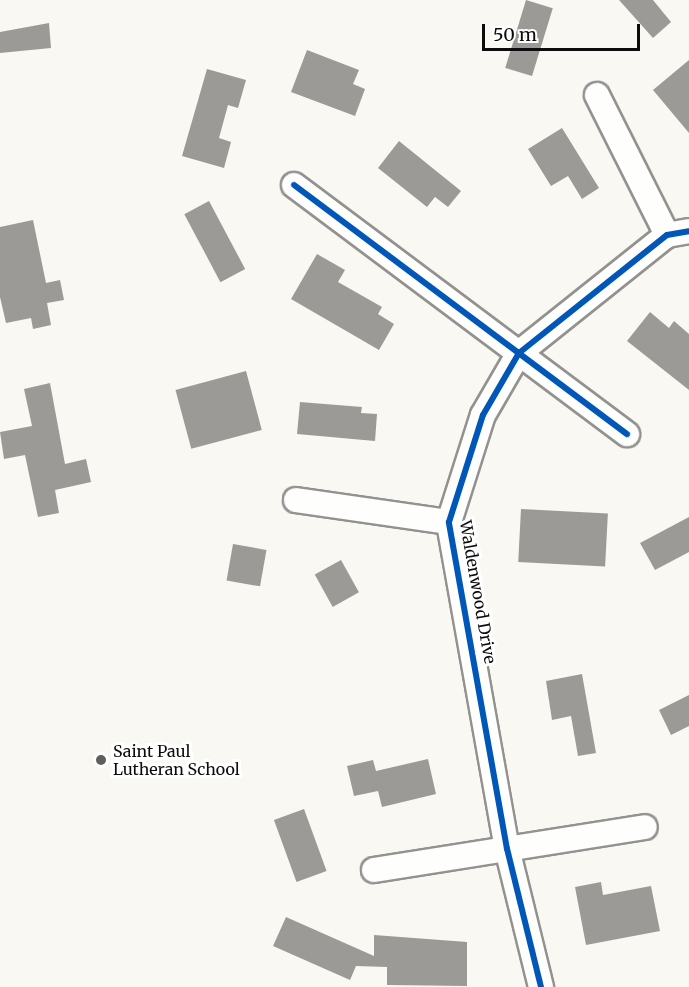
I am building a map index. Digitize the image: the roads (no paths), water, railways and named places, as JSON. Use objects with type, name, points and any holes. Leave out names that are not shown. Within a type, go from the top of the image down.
[{"type":"street","name":"Waldenwood Drive","points":[[541,987],[507,849],[449,522],[483,415],[519,353],[678,233],[597,95]]},
{"type":"street","points":[[294,185],[627,434]]},
{"type":"street","name":"Waldenwood Drive","points":[[296,500],[449,522]]},
{"type":"street","points":[[374,870],[645,827]]},
{"type":"place","name":"Saint Paul Lutheran School","points":[[101,760]]}]
